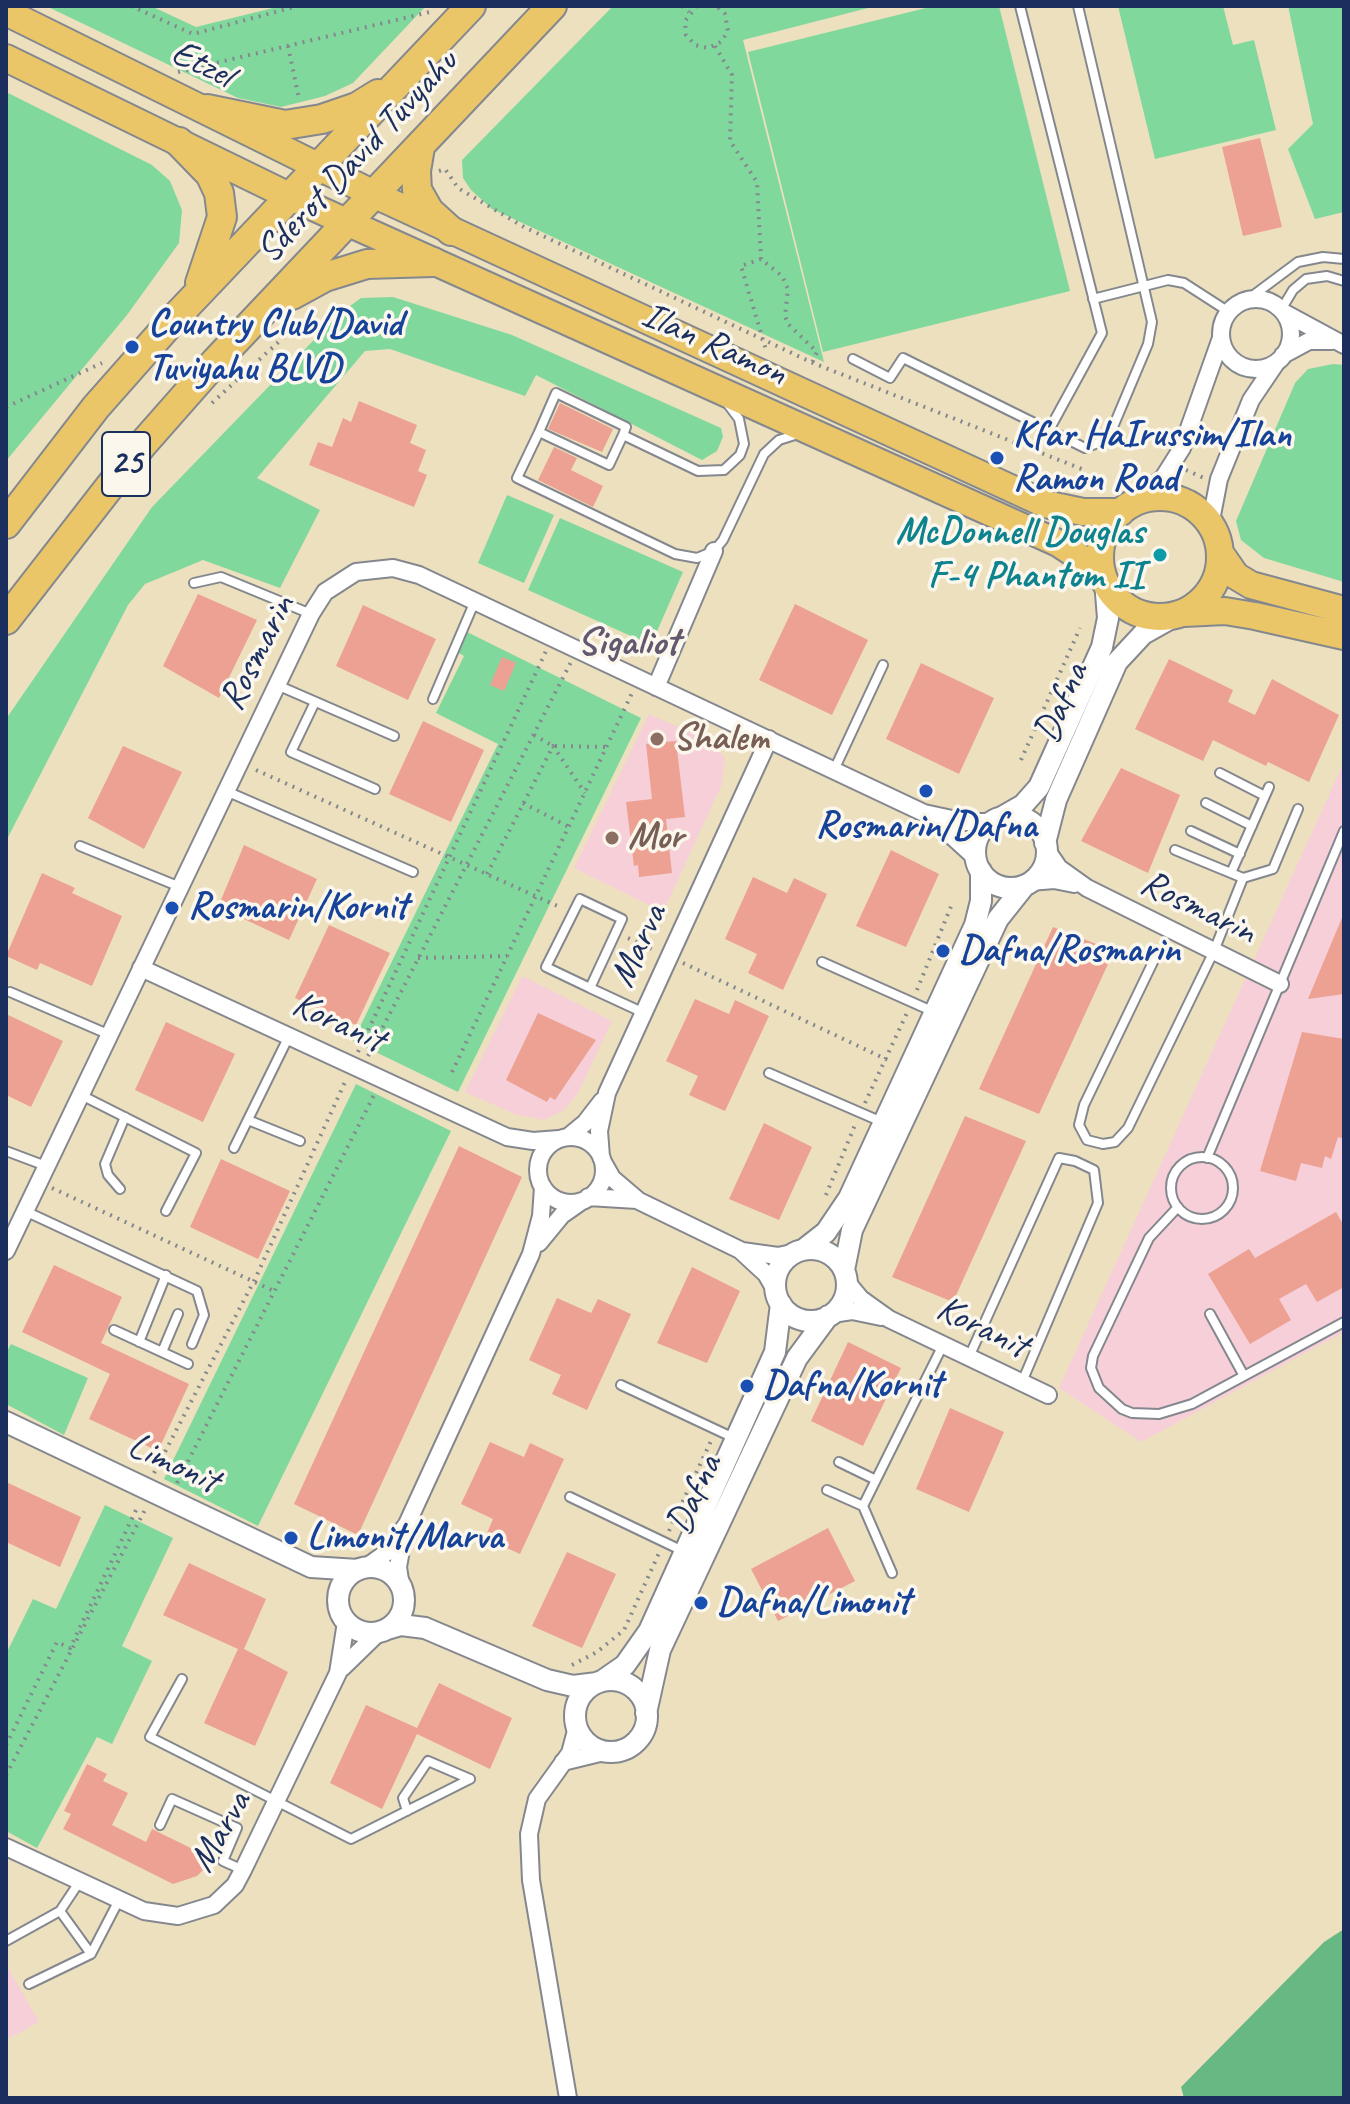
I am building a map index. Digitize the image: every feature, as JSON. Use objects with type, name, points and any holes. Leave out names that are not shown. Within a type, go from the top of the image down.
[{"type":"highway","name":"Sderot David Tuvyahu","points":[[6,524],[96,407],[194,298],[471,6]]},
{"type":"highway","name":"Sderot David Tuvyahu","points":[[6,620],[142,445],[258,317],[552,6]]},
{"type":"highway","points":[[207,109],[285,125],[357,107],[402,79]]},
{"type":"highway","points":[[179,142],[210,174],[219,193],[222,217],[215,248],[194,298]]},
{"type":"highway","points":[[420,147],[417,190],[429,211],[451,231]]},
{"type":"highway","points":[[258,317],[325,277],[367,264],[433,262]]},
{"type":"main road","name":"Etzel","points":[[6,12],[320,167]]},
{"type":"main road","name":"Etzel","points":[[6,58],[291,197]]},
{"type":"main road","name":"Ilan Ramon","points":[[320,167],[451,231],[1045,504],[1083,512],[1126,508]]},
{"type":"main road","name":"Ilan Ramon","points":[[291,197],[707,382],[1058,543],[1104,576]]},
{"type":"main road","points":[[1344,610],[1251,585],[1236,576],[1200,512],[1176,499],[1158,497],[1126,508],[1109,527],[1102,544],[1104,576],[1122,604],[1138,613],[1225,611],[1344,636]]},
{"type":"main road","points":[[1180,614],[1200,603],[1212,588],[1218,543]]},
{"type":"street","points":[[1126,508],[1156,485],[1173,464],[1197,413],[1229,312],[1247,300],[1264,300],[1343,344]]},
{"type":"street","points":[[1218,543],[1212,515],[1217,484],[1247,407],[1280,358],[1290,337],[1282,311]]},
{"type":"street","points":[[1221,337],[1226,353],[1243,366],[1264,368],[1309,341],[1343,344]]},
{"type":"street","points":[[656,687],[714,551]]},
{"type":"street","name":"Rosmarin","points":[[6,1251],[311,614],[335,584],[356,572],[380,567],[419,575],[924,813],[966,822],[997,820]]},
{"type":"street","name":"Dafna","points":[[997,820],[1023,805],[1039,787],[1102,647],[1108,618],[1104,576]]},
{"type":"street","name":"Dafna","points":[[1046,846],[1056,800],[1117,662],[1137,638],[1180,614]]},
{"type":"street","name":"Marva","points":[[564,1138],[585,1123],[607,1093],[769,739]]},
{"type":"street","name":"Rosmarin","points":[[924,813],[978,864]]},
{"type":"street","points":[[381,1631],[400,1615],[402,1590],[398,1560],[407,1524],[531,1254],[541,1216],[543,1152],[564,1138],[588,1141],[612,1178],[639,1201],[740,1250],[766,1274],[779,1298],[802,1319],[830,1315],[845,1297],[845,1251],[854,1226],[998,919],[1043,868],[1046,846],[1031,823],[1016,817],[997,820],[979,836],[977,919],[841,1214],[821,1237],[781,1266],[779,1298]]},
{"type":"street","name":"Rosmarin","points":[[1046,846],[1059,868],[1087,888],[1280,984]]},
{"type":"street","points":[[978,864],[1002,887],[1027,884]]},
{"type":"street","name":"Rosmarin","points":[[1027,884],[1054,880],[1087,888]]},
{"type":"street","name":"Koranit","points":[[141,968],[507,1137],[538,1141],[564,1138]]},
{"type":"street","name":"Marva","points":[[602,1159],[599,1131],[607,1093]]},
{"type":"street","name":"Koranit","points":[[507,1137],[526,1155],[541,1181]]},
{"type":"street","points":[[531,1254],[557,1220],[586,1199],[601,1182],[602,1159]]},
{"type":"street","points":[[541,1181],[563,1202],[608,1196],[639,1201]]},
{"type":"street","points":[[740,1250],[778,1256],[800,1251],[829,1254],[845,1276]]},
{"type":"street","name":"Koranit","points":[[845,1276],[861,1299],[889,1319],[1048,1395]]},
{"type":"street","name":"Dafna","points":[[599,1682],[625,1665],[642,1644],[777,1348],[779,1298]]},
{"type":"street","name":"Koranit","points":[[830,1315],[852,1311],[889,1319]]},
{"type":"street","name":"Dafna","points":[[646,1713],[660,1650],[800,1352],[830,1315]]},
{"type":"street","name":"Limonit","points":[[6,1422],[147,1497],[169,1500],[311,1567],[329,1585],[342,1612]]},
{"type":"street","points":[[407,1524],[386,1553],[341,1585],[342,1612],[363,1632],[411,1625],[440,1633],[554,1682],[619,1681],[633,1688],[646,1713],[644,1729],[634,1743],[622,1750],[562,1763]]},
{"type":"street","name":"Limonit","points":[[311,1567],[362,1569]]},
{"type":"street","points":[[362,1569],[386,1571],[416,1612],[440,1633]]},
{"type":"street","name":"Marva","points":[[338,1673],[342,1612]]},
{"type":"street","name":"Marva","points":[[6,1847],[154,1914],[190,1914],[225,1896],[243,1870],[338,1673],[381,1631]]},
{"type":"street","points":[[554,1682],[588,1743],[608,1751]]},
{"type":"street","points":[[568,2098],[529,1845],[537,1799],[573,1746],[580,1697],[599,1682]]},
{"type":"lane","points":[[1020,6],[1102,333],[1049,430]]},
{"type":"lane","points":[[853,359],[890,378],[903,358],[1085,448],[1108,439],[1148,344],[1152,322],[1078,6]]},
{"type":"lane","points":[[1247,300],[1298,262],[1315,258],[1341,259],[1343,281],[1320,276],[1306,279],[1293,290],[1282,311]]},
{"type":"lane","points":[[1093,299],[1168,280],[1184,283],[1229,312]]},
{"type":"lane","points":[[623,435],[698,471],[724,470],[740,455],[743,431],[730,406],[707,382]]},
{"type":"lane","points":[[539,432],[609,465],[626,427],[556,393],[517,478],[675,554],[697,558],[714,551],[723,540],[769,448],[791,436],[824,435]]},
{"type":"lane","points":[[194,583],[221,577],[311,614]]},
{"type":"lane","points":[[433,699],[475,601]]},
{"type":"lane","points":[[834,770],[883,665]]},
{"type":"lane","points":[[277,685],[394,736]]},
{"type":"lane","points":[[315,702],[291,752],[375,789]]},
{"type":"lane","points":[[1220,773],[1267,791],[1231,873]]},
{"type":"lane","points":[[226,791],[413,872]]},
{"type":"lane","points":[[1206,803],[1252,826]]},
{"type":"lane","points":[[1175,850],[1243,878],[1273,869],[1298,809]]},
{"type":"lane","points":[[1191,831],[1240,854]]},
{"type":"lane","points":[[1207,1158],[1344,831]]},
{"type":"lane","points":[[80,846],[180,887]]},
{"type":"lane","points":[[1154,960],[1084,1105],[1079,1125],[1087,1140],[1103,1144],[1115,1142],[1128,1128],[1214,951],[1243,878]]},
{"type":"lane","points":[[590,988],[622,919],[580,899],[546,967],[590,988],[644,1013]]},
{"type":"lane","points":[[822,962],[935,1012]]},
{"type":"lane","points":[[10,992],[110,1035]]},
{"type":"lane","points":[[234,1148],[289,1036]]},
{"type":"lane","points":[[769,1073],[884,1123]]},
{"type":"lane","points":[[81,1095],[196,1153],[166,1211]]},
{"type":"lane","points":[[120,1189],[108,1175],[105,1164],[125,1117]]},
{"type":"lane","points":[[248,1120],[300,1141]]},
{"type":"lane","points":[[6,1151],[46,1166]]},
{"type":"lane","points":[[969,1357],[1059,1158],[1094,1170],[1098,1203],[1022,1383]]},
{"type":"lane","points":[[1207,1158],[1224,1167],[1232,1185],[1228,1204],[1213,1217],[1204,1219],[1185,1214],[1178,1207],[1171,1190],[1175,1172],[1189,1160],[1207,1158]]},
{"type":"lane","points":[[1178,1207],[1149,1238],[1093,1356],[1093,1377],[1109,1400],[1132,1413],[1144,1415],[1192,1404],[1344,1322]]},
{"type":"lane","points":[[25,1211],[188,1285],[201,1298],[204,1315],[192,1344]]},
{"type":"lane","points":[[139,1342],[166,1275]]},
{"type":"lane","points":[[162,1352],[178,1314]]},
{"type":"lane","points":[[1210,1314],[1244,1376]]},
{"type":"lane","points":[[114,1330],[188,1364]]},
{"type":"lane","points":[[863,1506],[943,1345]]},
{"type":"lane","points":[[621,1385],[736,1439]]},
{"type":"lane","points":[[839,1462],[876,1480]]},
{"type":"lane","points":[[827,1490],[863,1506],[892,1573]]},
{"type":"lane","points":[[570,1497],[685,1552]]},
{"type":"lane","points":[[182,1679],[150,1737],[275,1804],[351,1839],[407,1811],[470,1779],[428,1761],[403,1798],[407,1811]]},
{"type":"lane","points":[[160,1825],[172,1799],[237,1828],[223,1861],[243,1870]]},
{"type":"lane","points":[[6,1941],[60,1911],[80,1881]]},
{"type":"lane","points":[[29,1984],[91,1954],[119,1900]]},
{"type":"lane","points":[[60,1911],[91,1954]]},
{"type":"path","points":[[131,6],[193,34],[298,6]]},
{"type":"path","points":[[682,6],[689,12]]},
{"type":"path","points":[[697,6],[689,12],[684,28],[690,40],[701,47],[715,46],[724,40],[728,28],[725,14],[716,6]]},
{"type":"path","points":[[146,80],[441,10]]},
{"type":"path","points":[[288,46],[304,122]]},
{"type":"path","points":[[715,46],[732,75],[730,141],[757,182],[761,259],[782,276],[788,289],[785,316],[788,324],[817,352],[811,369],[781,357]]},
{"type":"path","points":[[445,169],[453,183],[469,195],[524,227],[764,340],[813,363],[1087,471]]},
{"type":"path","points":[[761,259],[741,266],[766,351]]},
{"type":"path","points":[[203,412],[315,309]]},
{"type":"path","points":[[6,407],[103,363]]},
{"type":"path","points":[[1173,464],[1217,484]]},
{"type":"path","points":[[1021,760],[1080,628]]},
{"type":"path","points":[[6,1775],[254,1282],[357,1067],[449,858],[552,638]]},
{"type":"path","points":[[357,1067],[418,958],[577,650]]},
{"type":"path","points":[[452,1072],[639,679]]},
{"type":"path","points":[[534,735],[553,746],[585,793]]},
{"type":"path","points":[[553,746],[607,747]]},
{"type":"path","points":[[487,875],[553,746]]},
{"type":"path","points":[[239,763],[573,913]]},
{"type":"path","points":[[523,803],[569,827]]},
{"type":"path","points":[[823,1201],[860,1113],[913,1002],[952,904]]},
{"type":"path","points":[[616,933],[908,1069]]},
{"type":"path","points":[[418,958],[507,956]]},
{"type":"path","points":[[169,1500],[382,1079]]},
{"type":"path","points":[[39,1182],[274,1291]]},
{"type":"path","points":[[554,1682],[569,1666],[583,1661],[624,1630],[716,1430]]},
{"type":"path","points":[[6,1745],[57,1642],[70,1648],[147,1497]]},
{"type":"shaded area","points":[[649,714],[714,743],[725,759],[722,784],[663,912],[574,868]]},
{"type":"shaded area","points":[[1344,762],[1344,1332],[1141,1442],[1059,1388]]},
{"type":"shaded area","points":[[522,976],[612,1021],[577,1095],[564,1110],[544,1120],[517,1115],[465,1092]]},
{"type":"shaded area","points":[[6,1964],[39,2022],[6,2040]]},
{"type":"green space","points":[[46,6],[151,6],[196,27],[281,6],[426,6],[353,83],[325,96],[281,107],[238,98]]},
{"type":"green space","points":[[613,6],[876,6],[743,40],[824,362],[492,209],[463,178],[462,160]]},
{"type":"green space","points":[[934,6],[999,6],[1070,291],[823,352],[748,52]]},
{"type":"green space","points":[[1118,6],[1223,6],[1233,45],[1254,40],[1276,130],[1155,159]]},
{"type":"green space","points":[[1288,6],[1344,6],[1344,212],[1315,219],[1288,149],[1313,124]]},
{"type":"green space","points":[[6,92],[152,165],[170,181],[182,210],[179,243],[127,315],[6,461]]},
{"type":"green space","points":[[393,297],[512,335],[721,428],[723,437],[717,451],[702,460],[536,375],[525,396],[390,349],[365,351],[257,478],[320,510],[280,588],[203,560],[145,584],[128,605],[6,841],[6,719],[152,507],[339,314],[361,298]]},
{"type":"green space","points":[[1344,365],[1344,582],[1264,558],[1241,540],[1236,521],[1295,383],[1308,369]]},
{"type":"green space","points":[[507,495],[554,515],[524,583],[478,563]]},
{"type":"green space","points":[[560,518],[683,572],[651,645],[528,590]]},
{"type":"green space","points":[[463,630],[641,718],[458,1092],[353,1041],[498,744],[436,713],[464,656],[453,650]]},
{"type":"green space","points":[[356,1084],[451,1131],[258,1526],[164,1479]]},
{"type":"green space","points":[[11,1344],[88,1378],[64,1435],[6,1404],[6,1353]]},
{"type":"green space","points":[[105,1505],[173,1538],[122,1646],[152,1661],[112,1744],[97,1737],[37,1848],[6,1831],[6,1654],[33,1599],[56,1609]]},
{"type":"green space","points":[[1344,1929],[1344,2098],[1184,2098],[1181,2087],[1324,1942]]},
{"type":"building","points":[[1260,138],[1282,227],[1243,236],[1222,147]]},
{"type":"building","points":[[359,401],[417,425],[410,443],[426,450],[418,471],[427,475],[414,507],[309,465],[318,442],[332,447],[343,418],[351,422]]},
{"type":"building","points":[[560,403],[613,429],[602,452],[548,429]]},
{"type":"building","points":[[554,447],[577,458],[571,470],[603,486],[593,507],[538,480]]},
{"type":"building","points":[[198,594],[257,620],[219,698],[163,666]]},
{"type":"building","points":[[795,604],[868,640],[832,715],[759,680]]},
{"type":"building","points":[[363,605],[436,639],[408,700],[336,666]]},
{"type":"building","points":[[502,657],[516,663],[504,691],[490,685]]},
{"type":"building","points":[[1169,659],[1233,690],[1228,702],[1255,715],[1272,679],[1339,715],[1309,782],[1268,762],[1266,766],[1213,740],[1203,761],[1135,729]]},
{"type":"building","points":[[921,663],[994,698],[959,774],[886,739]]},
{"type":"building","points":[[423,721],[484,750],[451,822],[389,794]]},
{"type":"building","points":[[676,741],[685,817],[666,819],[672,873],[639,877],[638,865],[634,866],[626,802],[652,799],[646,744]]},
{"type":"building","points":[[123,746],[182,772],[144,849],[88,818]]},
{"type":"building","points":[[1121,768],[1180,795],[1148,873],[1081,841]]},
{"type":"building","points":[[244,845],[317,879],[289,940],[218,907]]},
{"type":"building","points":[[891,850],[939,874],[906,947],[856,926]]},
{"type":"building","points":[[42,873],[75,888],[72,893],[122,916],[92,986],[40,963],[37,970],[6,956]]},
{"type":"building","points":[[753,877],[787,893],[794,878],[827,894],[783,990],[748,973],[757,954],[725,939]]},
{"type":"building","points":[[1344,913],[1344,994],[1308,999]]},
{"type":"building","points":[[329,925],[390,953],[356,1025],[295,998]]},
{"type":"building","points":[[1053,927],[1114,951],[1039,1114],[979,1089]]},
{"type":"building","points":[[695,999],[729,1014],[735,1000],[769,1016],[725,1111],[689,1095],[698,1076],[666,1061]]},
{"type":"building","points":[[538,1013],[596,1040],[555,1100],[550,1097],[547,1102],[506,1080]]},
{"type":"building","points":[[6,1014],[63,1041],[31,1107],[6,1095]]},
{"type":"building","points":[[166,1022],[235,1054],[203,1122],[135,1090]]},
{"type":"building","points":[[1302,1032],[1344,1039],[1344,1139],[1338,1137],[1331,1159],[1325,1156],[1322,1168],[1301,1163],[1296,1181],[1260,1171]]},
{"type":"building","points":[[965,1116],[1026,1141],[953,1302],[892,1277]]},
{"type":"building","points":[[764,1123],[812,1147],[779,1220],[729,1199]]},
{"type":"building","points":[[459,1146],[522,1177],[358,1535],[294,1504]]},
{"type":"building","points":[[221,1159],[290,1191],[258,1259],[190,1227]]},
{"type":"building","points":[[1336,1212],[1344,1226],[1344,1287],[1317,1302],[1306,1284],[1279,1299],[1291,1320],[1250,1344],[1208,1274],[1249,1249],[1255,1258]]},
{"type":"building","points":[[54,1265],[122,1297],[101,1343],[189,1384],[158,1451],[89,1419],[110,1374],[22,1332]]},
{"type":"building","points":[[692,1267],[740,1291],[707,1363],[657,1343]]},
{"type":"building","points":[[557,1298],[591,1313],[598,1299],[631,1314],[587,1410],[552,1394],[561,1375],[529,1360]]},
{"type":"building","points":[[848,1342],[901,1368],[863,1446],[811,1421]]},
{"type":"building","points":[[950,1408],[1004,1432],[969,1512],[916,1489]]},
{"type":"building","points":[[490,1442],[524,1457],[530,1443],[564,1459],[520,1554],[485,1538],[493,1519],[461,1504]]},
{"type":"building","points":[[6,1482],[81,1517],[60,1567],[6,1542]]},
{"type":"building","points":[[828,1528],[855,1581],[778,1621],[751,1569]]},
{"type":"building","points":[[567,1552],[616,1574],[582,1648],[532,1626]]},
{"type":"building","points":[[189,1563],[266,1599],[244,1649],[288,1672],[255,1746],[204,1723],[238,1649],[163,1615]]},
{"type":"building","points":[[439,1683],[512,1718],[490,1769],[417,1734],[382,1809],[330,1783],[366,1705],[417,1728]]},
{"type":"building","points":[[87,1764],[107,1774],[103,1781],[128,1793],[112,1825],[146,1842],[152,1829],[209,1857],[203,1870],[197,1876],[173,1884],[63,1829],[71,1814],[64,1811]]},
{"type":"place","name":"Country Club/David Tuviyahu BLVD","points":[[132,347]]},
{"type":"place","name":"Kfar HaIrussim/Ilan Ramon Road","points":[[997,458]]},
{"type":"place","name":"McDonnell Douglas F-4 Phantom II","points":[[1160,555]]},
{"type":"place","name":"Shalem","points":[[657,739]]},
{"type":"place","name":"Rosmarin/Dafna","points":[[926,791]]},
{"type":"place","name":"Mor","points":[[612,838]]},
{"type":"place","name":"Rosmarin/Kornit","points":[[172,908]]},
{"type":"place","name":"Dafna/Rosmarin","points":[[943,951]]},
{"type":"place","name":"Dafna/Kornit","points":[[747,1386]]},
{"type":"place","name":"Limonit/Marva","points":[[291,1538]]},
{"type":"place","name":"Dafna/Limonit","points":[[701,1603]]},
{"type":"district","name":"Sigaliot","points":[[628,644]]}]
